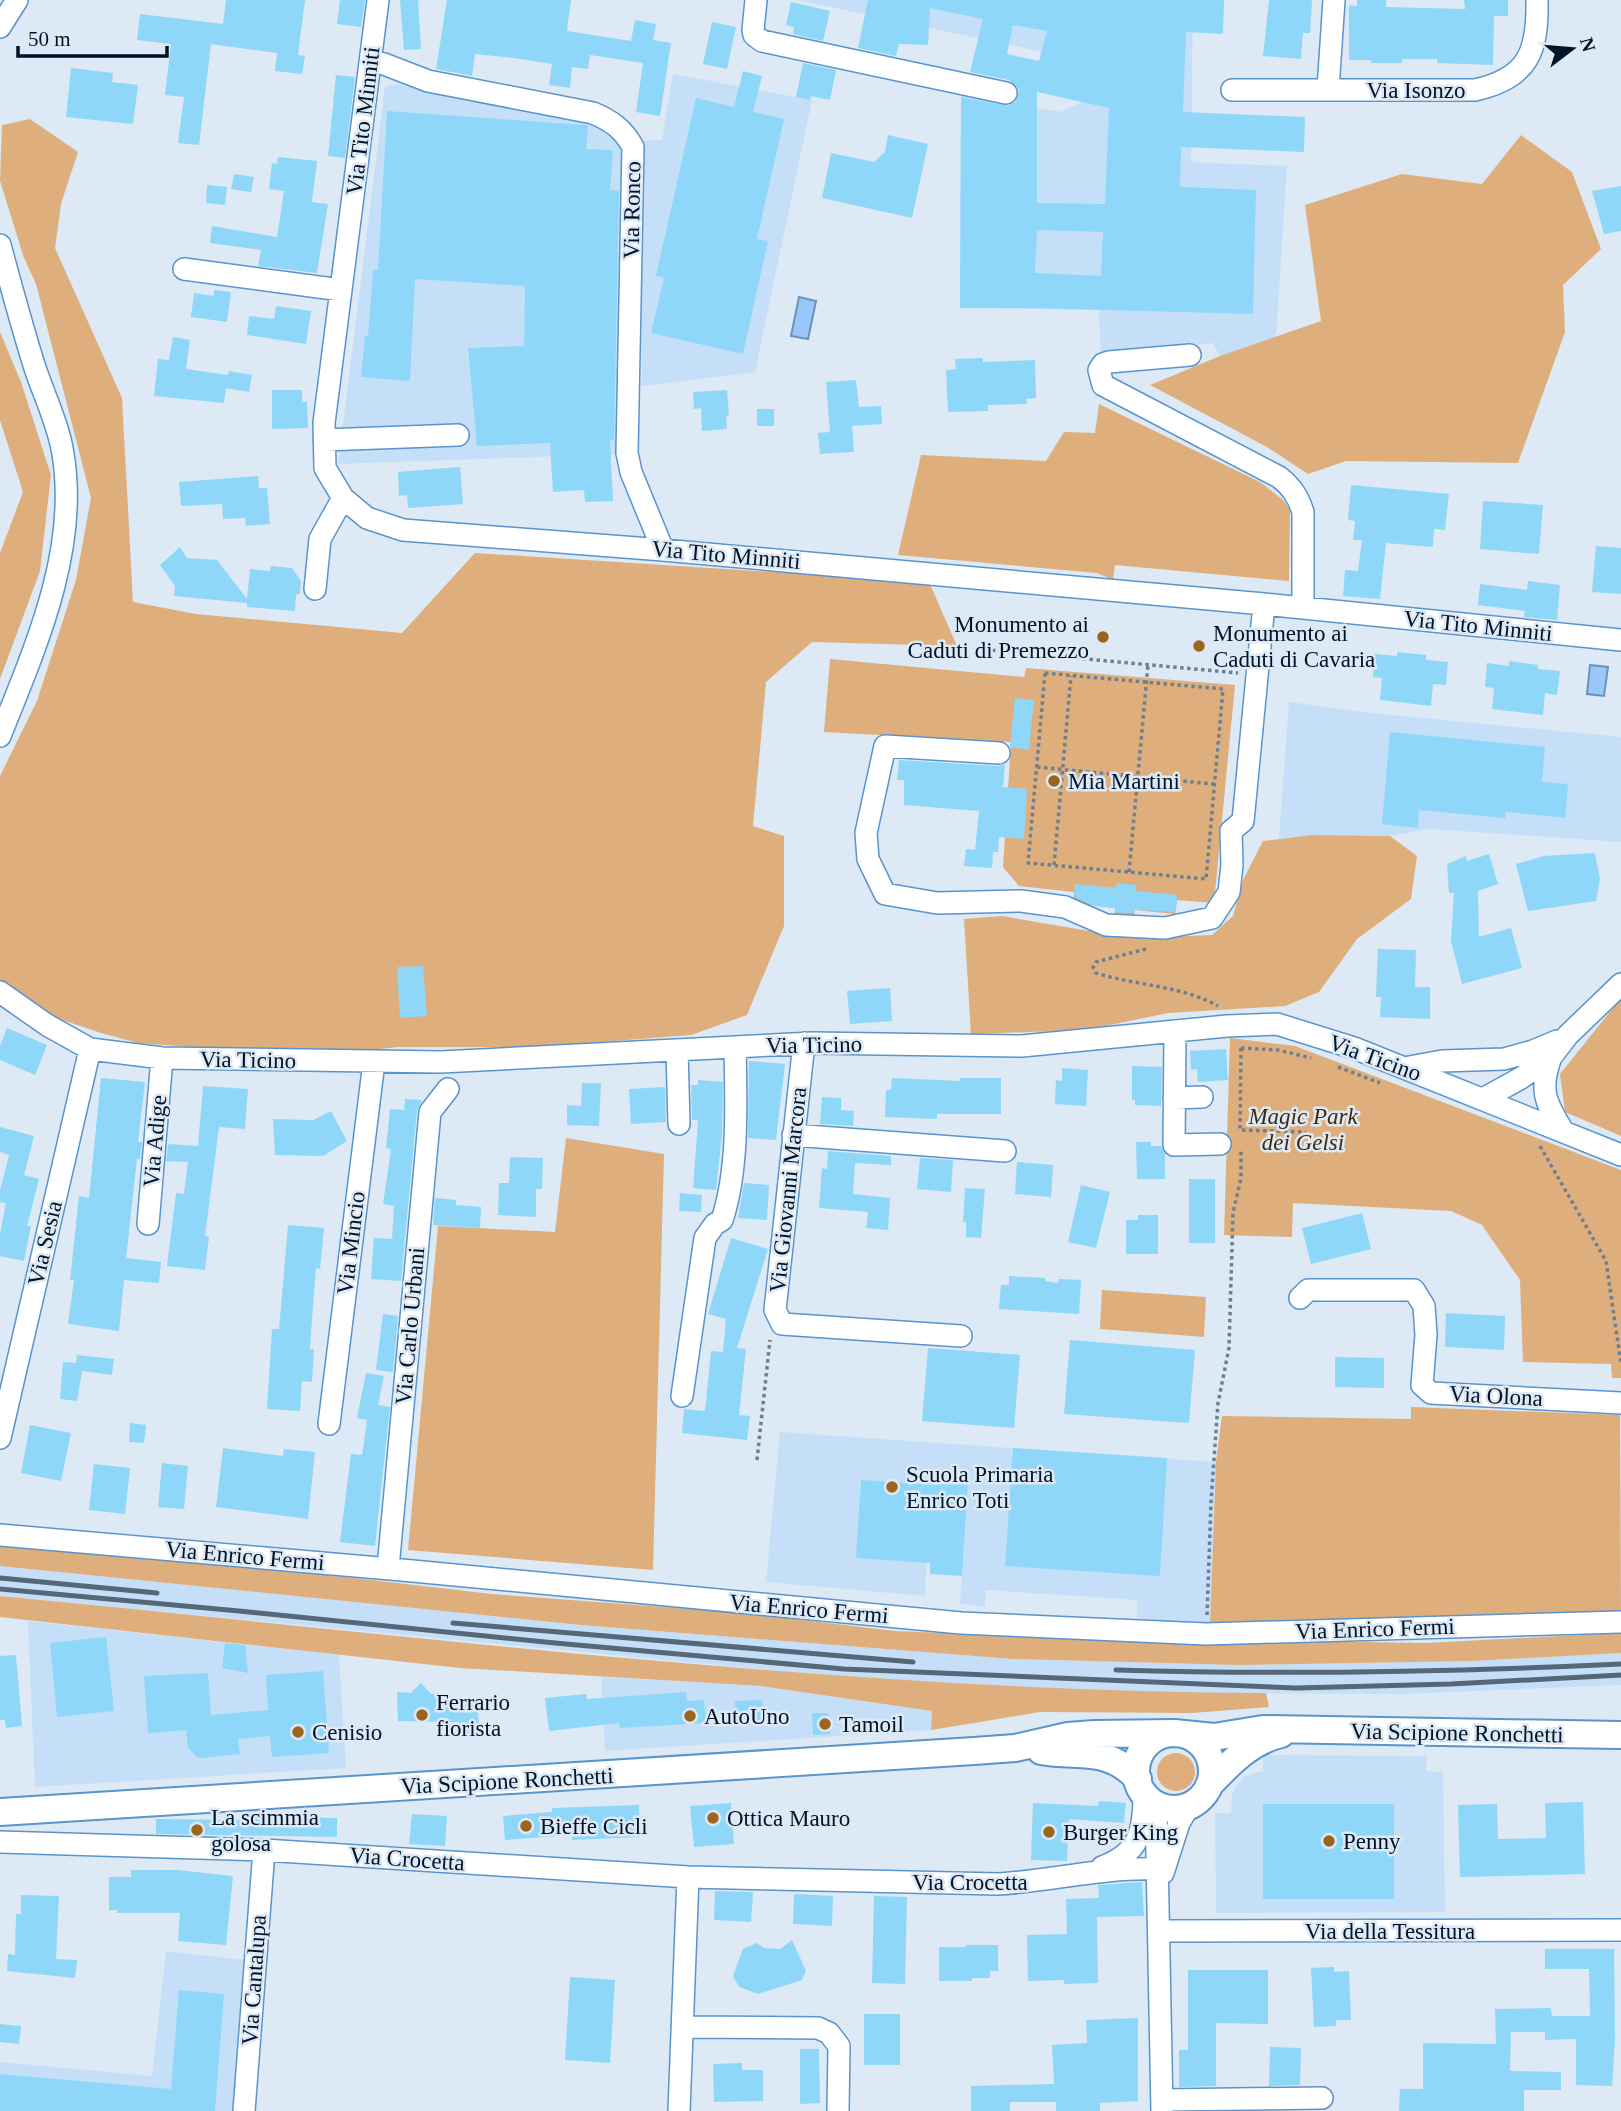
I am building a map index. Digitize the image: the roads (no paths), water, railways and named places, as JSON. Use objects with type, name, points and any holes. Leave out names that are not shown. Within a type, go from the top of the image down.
[{"type":"main road","name":"Via Scipione Ronchetti","points":[[0,1812],[512,1788],[1015,1748],[1068,1736],[1174,1733],[1214,1737],[1254,1729],[1621,1735]]},
{"type":"main road","name":"Via Scipione Ronchetti","points":[[1210,1784],[1255,1744],[1293,1731]]},
{"type":"main road","points":[[1174,1733],[1192,1737],[1207,1751],[1212,1766],[1210,1784],[1202,1797],[1189,1806],[1174,1809],[1146,1792],[1138,1762],[1146,1746],[1160,1736],[1174,1733]]},
{"type":"main road","name":"Via Scipione Ronchetti","points":[[1015,1748],[1102,1756],[1115,1761],[1146,1792]]},
{"type":"street","points":[[0,27],[17,0]]},
{"type":"street","name":"Via Tito Minniti","points":[[378,0],[324,423],[325,468],[343,498],[367,518],[403,530],[663,550],[1303,607],[1621,640]]},
{"type":"street","points":[[756,0],[753,30],[754,35],[762,41],[1006,93]]},
{"type":"street","points":[[1328,89],[1334,0]]},
{"type":"street","name":"Via Isonzo","points":[[1232,90],[1475,90],[1498,85],[1518,72],[1530,52],[1537,32],[1537,0]]},
{"type":"street","name":"Via Ronco","points":[[371,61],[428,81],[593,113],[625,132],[633,147],[627,453],[631,472],[663,550]]},
{"type":"street","points":[[0,245],[28,348],[63,452],[66,488],[56,582],[28,667],[0,736]]},
{"type":"street","points":[[184,269],[341,290]]},
{"type":"street","points":[[1190,355],[1110,362],[1099,370],[1099,378],[1103,385],[1290,485],[1303,513],[1303,607]]},
{"type":"street","points":[[324,440],[458,435]]},
{"type":"street","points":[[315,589],[320,539],[343,498]]},
{"type":"street","points":[[999,753],[885,746],[866,834],[867,859],[885,894],[937,904],[1021,901],[1065,908],[1107,925],[1165,928],[1212,918],[1229,892],[1232,865],[1231,831],[1243,821],[1264,604]]},
{"type":"street","points":[[1483,1099],[1550,1057],[1568,1035],[1621,984]]},
{"type":"street","name":"Via Ticino","points":[[0,992],[47,1025],[90,1049],[162,1058],[440,1062],[804,1043],[1022,1046],[1277,1024],[1354,1048],[1621,1155]]},
{"type":"street","points":[[1175,1031],[1174,1146],[1220,1144]]},
{"type":"street","points":[[1458,1089],[1465,1080],[1504,1059],[1533,1051],[1568,1035]]},
{"type":"street","name":"Via Giovanni Marcora","points":[[804,1043],[775,1310],[782,1324],[961,1336]]},
{"type":"street","points":[[682,1396],[705,1238],[715,1224],[722,1220],[729,1200],[736,1104],[735,1047]]},
{"type":"street","name":"Via Sesia","points":[[0,1438],[90,1049]]},
{"type":"street","points":[[677,1050],[679,1124]]},
{"type":"street","points":[[1550,1057],[1542,1087],[1549,1108],[1563,1131]]},
{"type":"street","name":"Via Adige","points":[[148,1224],[162,1058]]},
{"type":"street","points":[[1404,1068],[1442,1061],[1504,1059]]},
{"type":"street","name":"Via Mincio","points":[[329,1424],[374,1062]]},
{"type":"street","name":"Via Carlo Urbani","points":[[388,1568],[430,1112],[447,1089]]},
{"type":"street","points":[[1174,1098],[1202,1097]]},
{"type":"street","points":[[793,1135],[1005,1151]]},
{"type":"street","name":"Via Olona","points":[[1300,1298],[1308,1290],[1414,1290],[1424,1306],[1426,1335],[1422,1385],[1431,1393],[1621,1403]]},
{"type":"street","name":"Via Enrico Fermi","points":[[0,1535],[388,1568],[961,1623],[1206,1634],[1621,1622]]},
{"type":"street","points":[[1146,1792],[1157,1879],[1162,2106],[1322,2098]]},
{"type":"street","name":"Via Crocetta","points":[[0,1842],[264,1850],[688,1877],[998,1884],[1083,1874],[1117,1862],[1138,1842],[1146,1792]]},
{"type":"street","points":[[1157,1879],[1179,1823],[1189,1806]]},
{"type":"street","name":"Via Cantalupa","points":[[244,2111],[264,1850]]},
{"type":"street","name":"Via Crocetta","points":[[1083,1874],[1157,1879]]},
{"type":"street","points":[[680,2111],[688,1877]]},
{"type":"street","name":"Via della Tessitura","points":[[1159,1931],[1621,1930]]},
{"type":"street","points":[[682,2026],[818,2028],[829,2032],[839,2046],[838,2111]]},
{"type":"water","points":[[799,297],[816,301],[808,339],[791,336]]},
{"type":"water","points":[[1590,665],[1608,667],[1604,696],[1587,694]]},
{"type":"railway","points":[[0,1578],[157,1593]]},
{"type":"railway","points":[[0,1589],[844,1669],[1296,1688],[1451,1684],[1621,1675]]},
{"type":"railway","points":[[453,1623],[913,1662]]},
{"type":"railway","points":[[1116,1670],[1369,1672],[1621,1664]]},
{"type":"place","name":"Monumento ai Caduti di Premezzo","points":[[1103,637]]},
{"type":"place","name":"Monumento ai Caduti di Cavaria","points":[[1199,646]]},
{"type":"place","name":"Mia Martini","points":[[1054,781]]},
{"type":"place","name":"Scuola Primaria Enrico Toti","points":[[892,1487]]},
{"type":"place","name":"Ferrario fiorista","points":[[422,1715]]},
{"type":"place","name":"AutoUno","points":[[690,1716]]},
{"type":"place","name":"Tamoil","points":[[825,1724]]},
{"type":"place","name":"Cenisio","points":[[298,1732]]},
{"type":"place","name":"Ottica Mauro","points":[[713,1818]]},
{"type":"place","name":"Bieffe Cicli","points":[[526,1826]]},
{"type":"place","name":"La scimmia golosa","points":[[197,1830]]},
{"type":"place","name":"Burger King","points":[[1049,1832]]},
{"type":"place","name":"Penny","points":[[1329,1841]]},
{"type":"park label","name":"Magic Park dei Gelsi","points":[[1303,1129]]}]
